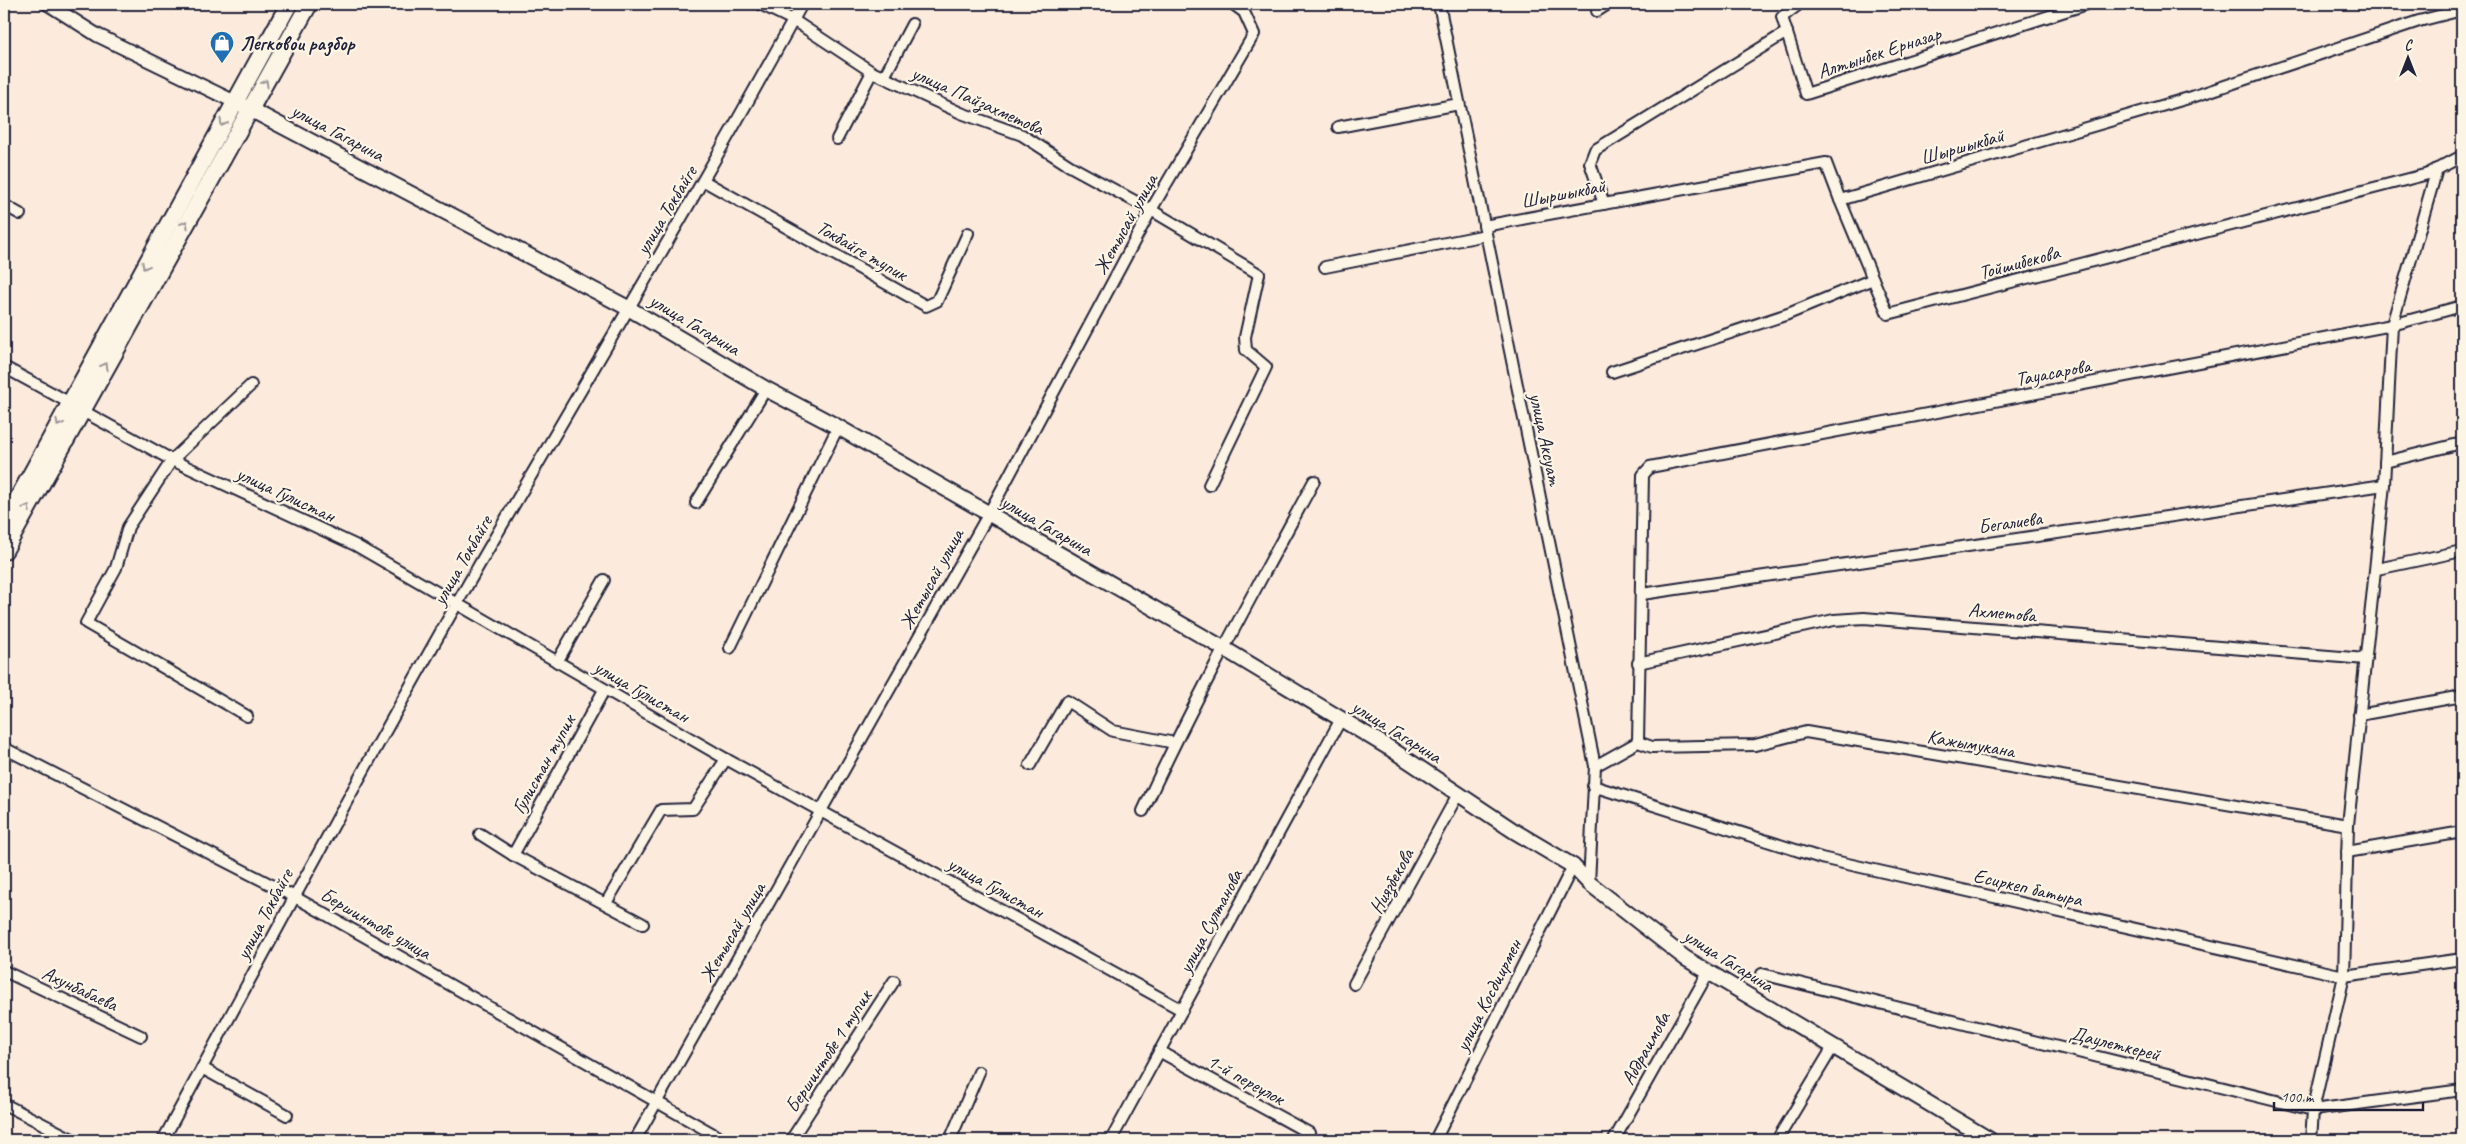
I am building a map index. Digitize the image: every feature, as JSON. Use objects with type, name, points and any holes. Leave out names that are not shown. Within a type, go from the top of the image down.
[{"type":"highway","points":[[4,551],[75,406],[235,102],[289,4]]},
{"type":"highway","points":[[4,524],[251,109],[309,4]]},
{"type":"main road","name":"улица Гагарина","points":[[235,102],[628,308],[766,389],[838,427],[1223,648],[1341,719],[1514,831],[1573,866],[1589,884],[1685,958],[1990,1140]]},
{"type":"street","name":"улица Гагарина","points":[[48,4],[97,35],[235,102]]},
{"type":"street","name":"улица Пайзахметова","points":[[760,4],[793,20],[872,72],[961,113],[1022,135],[1070,166],[1152,210],[1259,274],[1245,336],[1246,350],[1266,368],[1209,485]]},
{"type":"street","name":"улица Токбайге","points":[[163,1140],[293,896],[457,602],[704,181],[802,4]]},
{"type":"street","name":"Жетысай улица","points":[[635,1140],[988,514],[1152,210],[1254,34],[1244,12],[1233,4]]},
{"type":"street","name":"улица Аксуат","points":[[1439,4],[1595,766],[1589,884]]},
{"type":"street","points":[[1597,11],[1608,4]]},
{"type":"street","name":"Алтынбек Ерназар","points":[[1799,4],[1782,17],[1806,94],[2087,4]]},
{"type":"street","name":"Шыршыкбай","points":[[1325,267],[1604,204],[1826,163],[1840,200],[2192,97],[2420,21],[2462,10]]},
{"type":"street","points":[[884,77],[912,24]]},
{"type":"street","points":[[1604,204],[1590,163],[1595,150],[1787,32]]},
{"type":"street","points":[[837,139],[872,72]]},
{"type":"street","points":[[1338,126],[1459,104]]},
{"type":"street","name":"Тойшибекова","points":[[1873,279],[1888,314],[2428,174],[2462,156]]},
{"type":"street","points":[[2311,1140],[2313,1110],[2344,976],[2348,825],[2377,569],[2384,484],[2392,325],[2437,169]]},
{"type":"street","name":"Токбайге тупик","points":[[704,181],[926,306],[937,301],[968,233]]},
{"type":"street","points":[[1612,372],[1788,314],[1873,279],[1840,200]]},
{"type":"street","points":[[4,205],[20,214]]},
{"type":"street","name":"Тауасарова","points":[[1642,594],[1643,475],[1650,467],[2392,325],[2462,306]]},
{"type":"street","name":"улица Гулистан","points":[[4,367],[172,460],[355,545],[457,602],[604,690],[726,759],[822,810],[1182,1010]]},
{"type":"street","points":[[247,716],[86,623],[116,568],[128,527],[172,460],[251,385]]},
{"type":"street","points":[[696,503],[766,389]]},
{"type":"street","points":[[730,648],[838,427]]},
{"type":"street","points":[[2385,462],[2462,443]]},
{"type":"street","points":[[1143,811],[1174,743],[1223,648],[1314,481]]},
{"type":"street","name":"Бегалиева","points":[[1642,594],[2384,484]]},
{"type":"street","points":[[2377,569],[2462,551]]},
{"type":"street","points":[[557,662],[604,580]]},
{"type":"street","points":[[1595,766],[1638,742],[1638,663],[1642,594]]},
{"type":"street","name":"Ахметова","points":[[1638,663],[1834,620],[1864,618],[2366,659]]},
{"type":"street","name":"Гулистан тупик","points":[[514,855],[604,690]]},
{"type":"street","points":[[2359,715],[2462,696]]},
{"type":"street","points":[[1030,765],[1067,702],[1113,732],[1174,743]]},
{"type":"street","name":"улица Султанова","points":[[1111,1140],[1341,719]]},
{"type":"street","name":"Кажымукана","points":[[1638,742],[1652,746],[1755,745],[1806,732],[2348,825]]},
{"type":"street","name":"Бершинтобе улица","points":[[4,748],[293,896],[724,1140]]},
{"type":"street","points":[[606,903],[661,810],[693,810],[726,759]]},
{"type":"street","name":"Есиркеп батыра","points":[[1593,786],[1821,858],[2344,976],[2462,959]]},
{"type":"street","name":"Ниязбекова","points":[[1354,984],[1458,794]]},
{"type":"street","points":[[2347,852],[2462,832]]},
{"type":"street","points":[[480,834],[514,855],[643,924]]},
{"type":"street","name":"улица Косдиирмен","points":[[1435,1140],[1573,866]]},
{"type":"street","name":"Ахунбабаева","points":[[4,971],[141,1036]]},
{"type":"street","name":"Абдраимова","points":[[1614,1140],[1708,972]]},
{"type":"street","name":"Даулеткерей","points":[[1762,974],[2313,1110],[2462,1090]]},
{"type":"street","name":"Бершинтобе 1 тупик","points":[[791,1140],[894,981]]},
{"type":"street","points":[[1777,1140],[1832,1047]]},
{"type":"street","name":"1-й переулок","points":[[1160,1051],[1309,1133],[1304,1140]]},
{"type":"street","points":[[202,1068],[287,1115]]},
{"type":"street","points":[[950,1140],[979,1072]]},
{"type":"street","points":[[4,1104],[74,1140]]},
{"type":"place","name":"Легковои разбор","points":[[222,64]]}]
